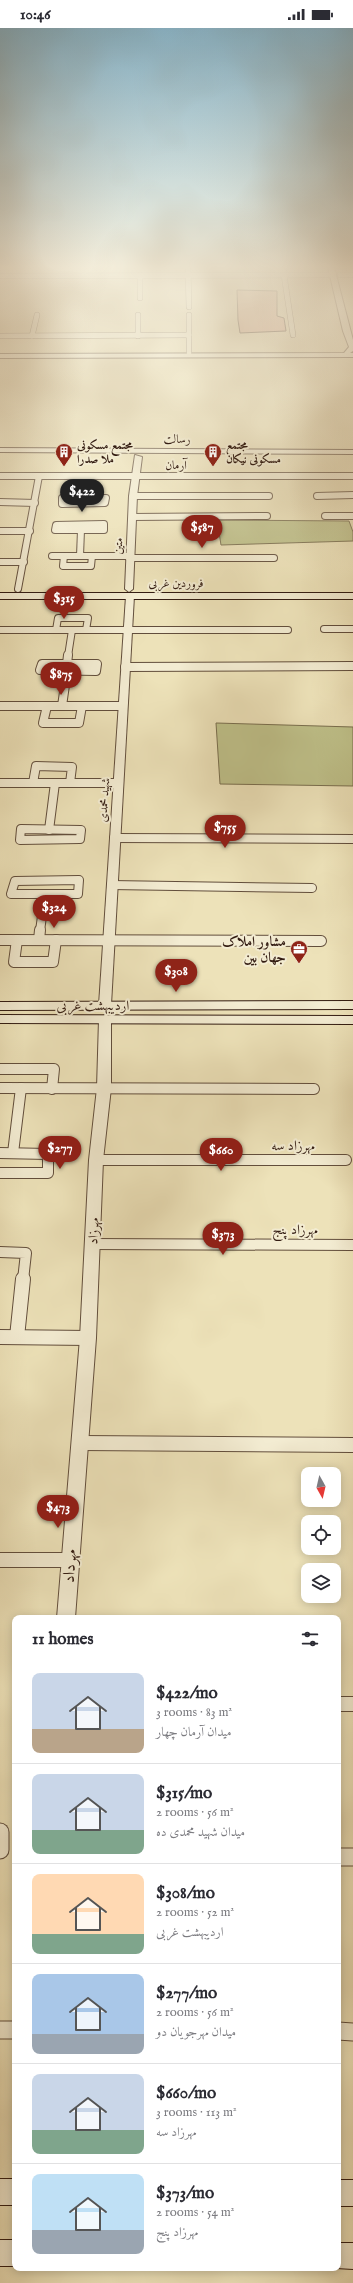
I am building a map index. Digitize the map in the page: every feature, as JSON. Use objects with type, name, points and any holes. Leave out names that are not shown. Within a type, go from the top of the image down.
[{"type":"main road","name":"فروردین غربی","points":[[0,589],[129,593],[353,596]]},
{"type":"main road","name":"فروردین غربی","points":[[0,596],[353,590]]},
{"type":"main road","name":"اردیبهشت غربی","points":[[0,1006],[105,1012],[353,1020]]},
{"type":"main road","name":"اردیبهشت غربی","points":[[0,1020],[105,1012],[353,1007]]},
{"type":"main road","points":[[0,2192],[12,2192]]},
{"type":"main road","points":[[341,2193],[353,2193]]},
{"type":"main road","points":[[0,2253],[12,2253]]},
{"type":"main road","points":[[341,2256],[353,2256]]},
{"type":"street","name":"رسالت","points":[[0,450],[353,452]]},
{"type":"street","name":"رسالت","points":[[0,456],[353,457]]},
{"type":"street","name":"متین","points":[[129,593],[133,496],[138,457]]},
{"type":"street","name":"آرمان","points":[[0,476],[353,476]]},
{"type":"street","points":[[18,589],[30,531],[39,476]]},
{"type":"street","points":[[85,498],[88,476]]},
{"type":"street","points":[[317,496],[353,495]]},
{"type":"street","points":[[133,496],[269,496]]},
{"type":"street","points":[[62,498],[85,498],[106,498],[105,503],[62,504],[62,498]]},
{"type":"street","points":[[0,502],[35,502]]},
{"type":"street","points":[[132,517],[267,516]]},
{"type":"street","points":[[325,516],[353,516]]},
{"type":"street","points":[[104,524],[104,530],[80,530],[68,530],[55,530],[56,525],[104,524]]},
{"type":"street","points":[[80,530],[80,556]]},
{"type":"street","points":[[0,531],[30,531]]},
{"type":"street","points":[[52,556],[274,558]]},
{"type":"street","points":[[64,556],[63,566],[91,566],[92,556]]},
{"type":"street","points":[[0,562],[24,562]]},
{"type":"street","name":"شهید محمدی","points":[[105,1012],[111,885],[126,667],[129,593]]},
{"type":"street","points":[[56,630],[58,618],[88,618],[86,630]]},
{"type":"street","points":[[324,629],[353,629]]},
{"type":"street","points":[[0,630],[288,630]]},
{"type":"street","points":[[62,706],[72,630]]},
{"type":"street","points":[[126,667],[353,666]]},
{"type":"street","points":[[0,706],[123,706]]},
{"type":"street","points":[[47,706],[43,723],[79,723],[82,706]]},
{"type":"street","points":[[33,783],[36,766],[72,767],[70,783]]},
{"type":"street","points":[[0,783],[118,783]]},
{"type":"street","points":[[49,830],[55,783]]},
{"type":"street","points":[[21,828],[49,830],[81,830],[80,839],[20,840],[21,828]]},
{"type":"street","points":[[114,838],[353,839]]},
{"type":"street","points":[[79,880],[78,894],[45,894],[11,894],[15,881],[79,880]]},
{"type":"street","points":[[111,885],[312,888]]},
{"type":"street","points":[[40,940],[45,894]]},
{"type":"street","points":[[0,940],[321,941]]},
{"type":"street","points":[[17,940],[14,962],[53,962],[56,940]]},
{"type":"street","name":"مهرزاد","points":[[80,1443],[88,1338],[96,1160],[104,1088],[105,1012]]},
{"type":"street","points":[[0,1069],[54,1069],[52,1089]]},
{"type":"street","points":[[0,1088],[314,1089]]},
{"type":"street","points":[[13,1153],[21,1088]]},
{"type":"street","points":[[0,1153],[48,1154],[48,1173],[0,1173]]},
{"type":"street","name":"مهرزاد سه","points":[[96,1160],[346,1160]]},
{"type":"street","name":"مهرزاد پنج","points":[[93,1244],[353,1245]]},
{"type":"street","points":[[0,1252],[26,1253],[16,1337]]},
{"type":"street","points":[[0,1337],[88,1338]]},
{"type":"street","points":[[80,1443],[353,1445]]},
{"type":"street","name":"مهرداد","points":[[66,1615],[69,1560],[80,1443]]},
{"type":"street","points":[[0,1560],[69,1560]]},
{"type":"street","points":[[341,1704],[353,1704]]},
{"type":"street","points":[[0,1832],[0,1850]]},
{"type":"street","points":[[341,1857],[353,1857]]},
{"type":"street","points":[[0,2030],[12,2030]]},
{"type":"street","points":[[341,2032],[353,2032]]},
{"type":"green space","points":[[217,520],[349,521],[353,532],[353,541],[221,545]]},
{"type":"green space","points":[[216,723],[353,727],[353,786],[220,784]]},
{"type":"place","name":"مجتمع مسکونی ملا صدرا","points":[[64,467]]},
{"type":"place","name":"مجتمع مسکونی نیکان","points":[[213,467]]},
{"type":"place","name":"مشاور املاک جهان بین","points":[[299,964]]}]
